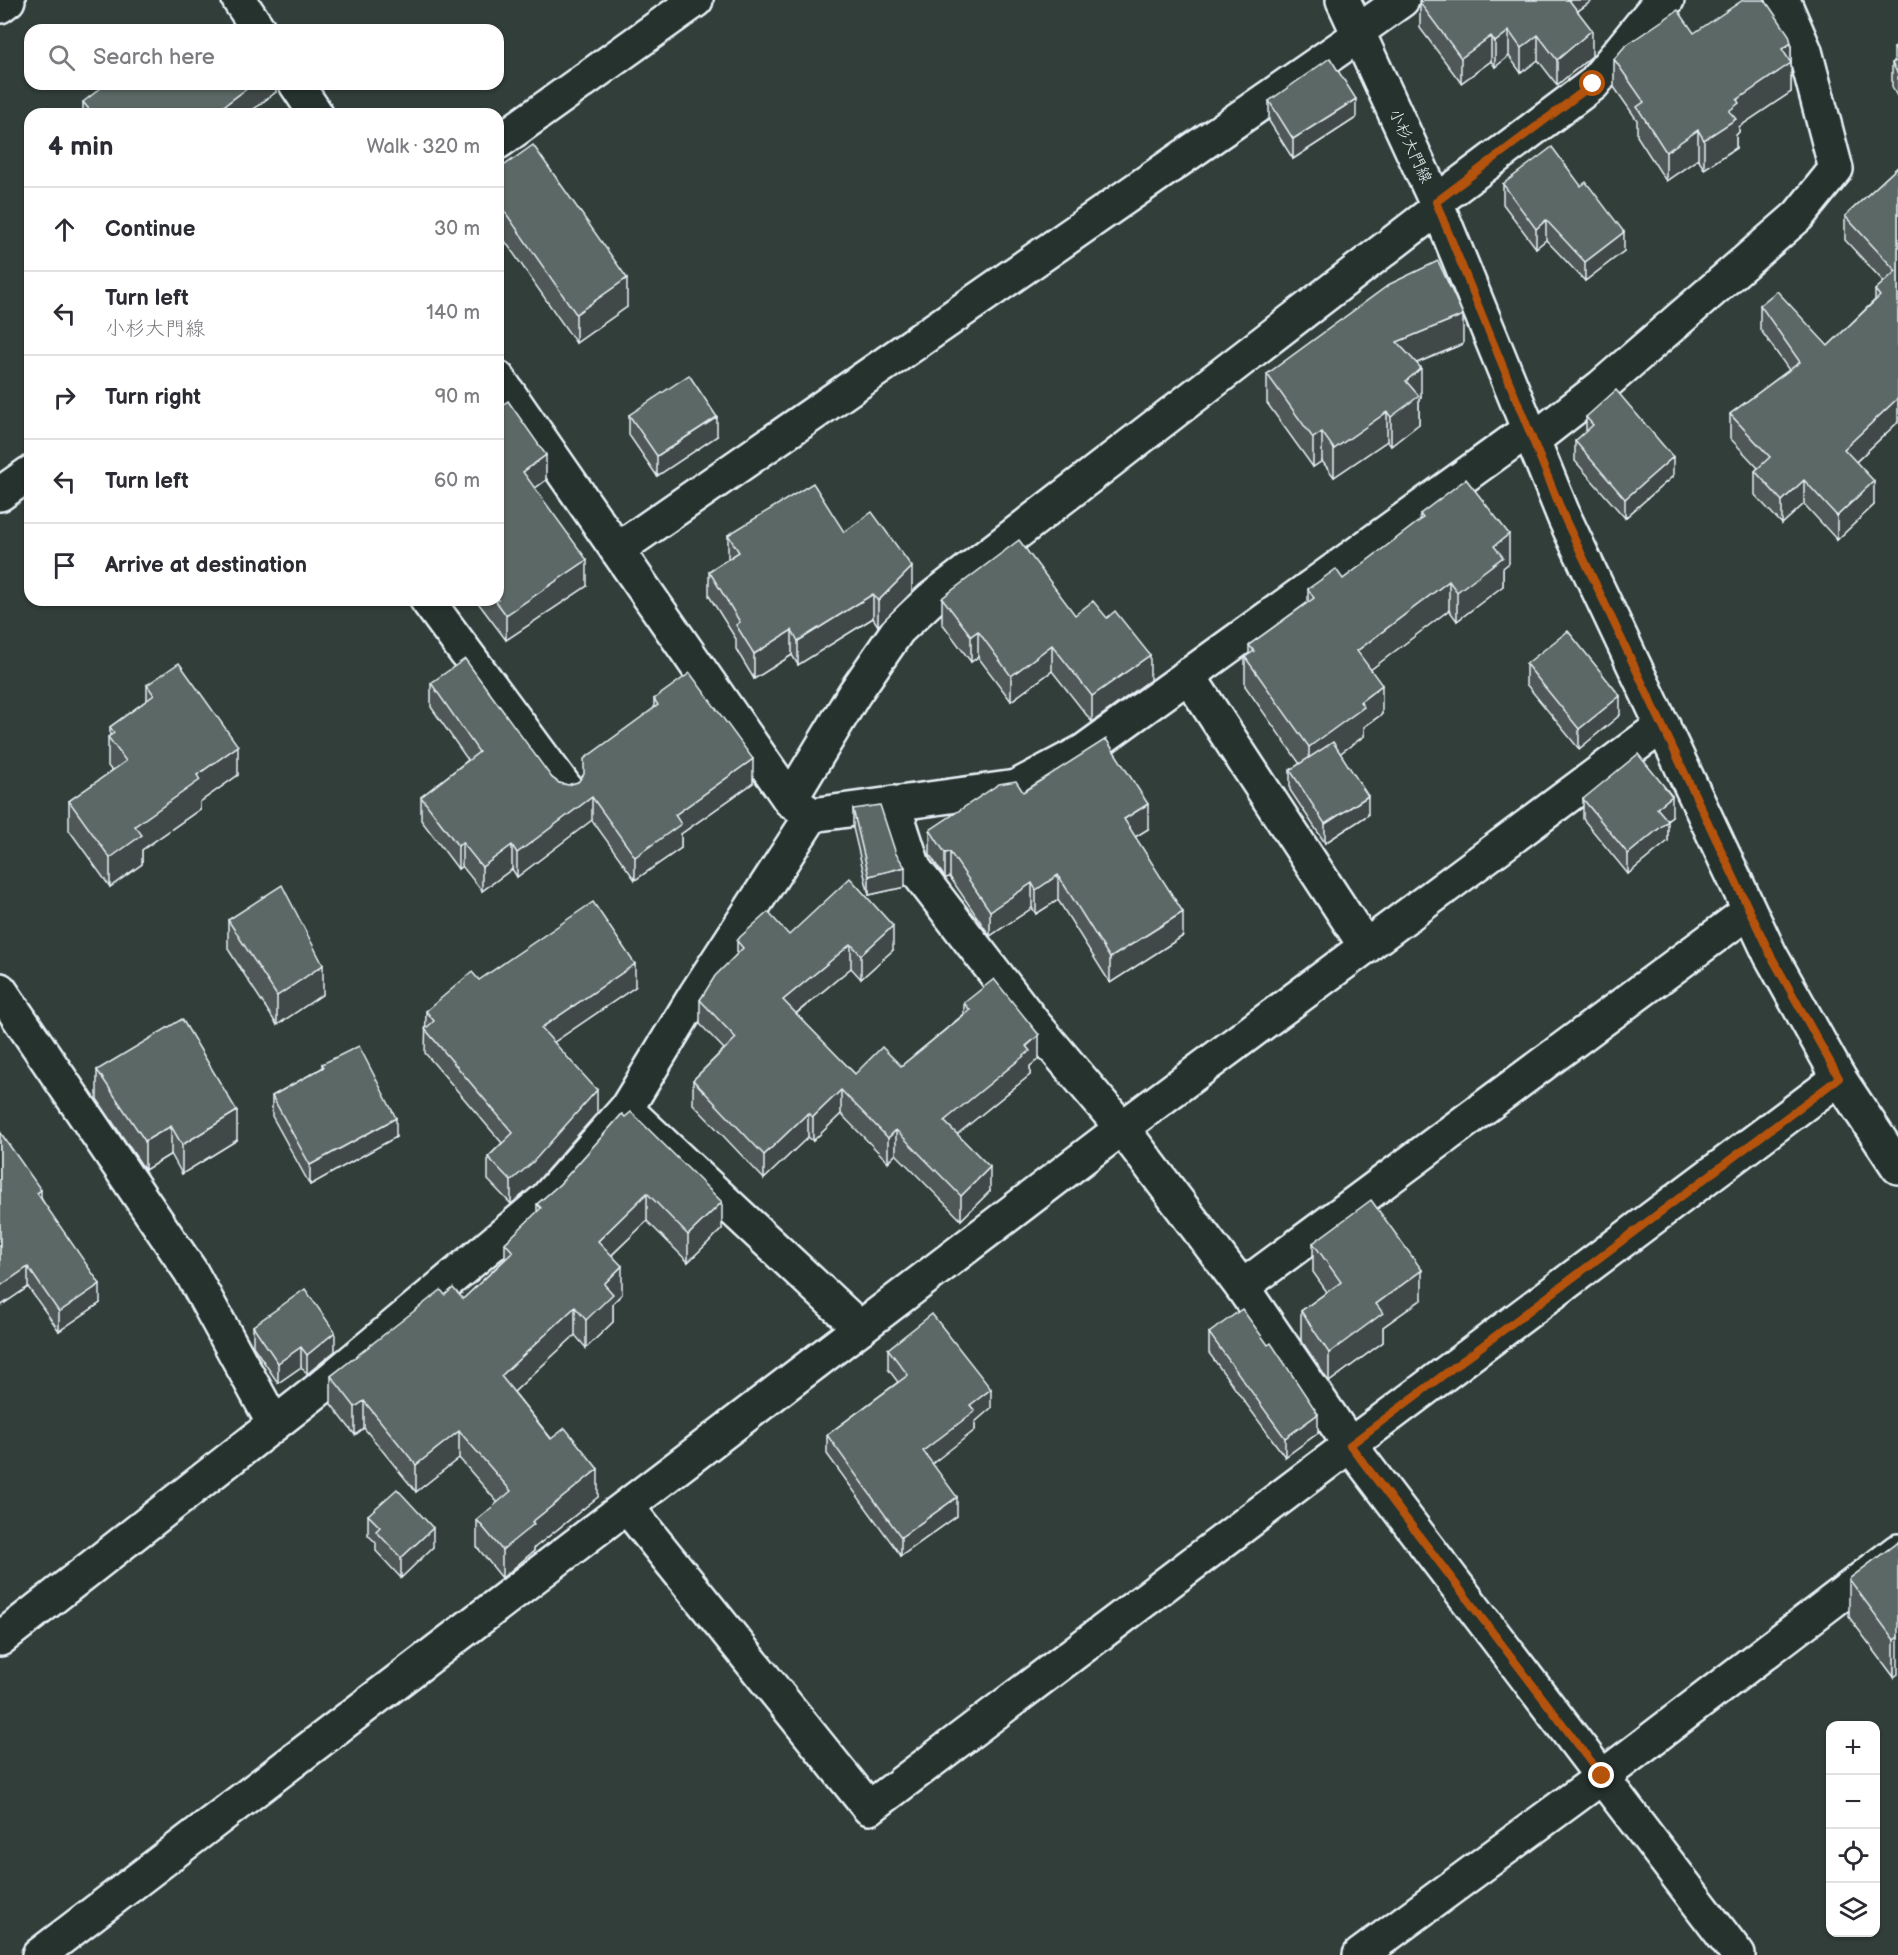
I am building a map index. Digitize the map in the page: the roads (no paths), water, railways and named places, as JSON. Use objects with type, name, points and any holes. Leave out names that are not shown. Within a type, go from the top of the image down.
[{"type":"street","points":[[0,6],[8,0]]},
{"type":"street","points":[[239,0],[255,24]]},
{"type":"street","points":[[504,138],[696,0]]},
{"type":"street","name":"小杉大門線","points":[[1342,0],[1437,205],[1565,519],[1749,910],[1770,954],[1839,1078],[1898,1167]]},
{"type":"street","points":[[617,550],[1402,0]]},
{"type":"street","points":[[0,1639],[396,1326],[546,1199],[626,1109],[696,994],[801,807],[854,694],[898,630],[931,599],[1593,84],[1654,9],[1667,0]]},
{"type":"street","points":[[801,807],[893,802],[1016,787],[1084,751],[1188,675],[1601,387],[1798,216],[1836,169],[1805,51],[1783,0]]},
{"type":"street","points":[[300,90],[312,108]]},
{"type":"street","points":[[504,387],[617,550],[801,807]]},
{"type":"street","points":[[0,494],[24,477]]},
{"type":"street","points":[[431,606],[567,789]]},
{"type":"street","points":[[1188,675],[1366,946]]},
{"type":"street","points":[[39,1955],[1122,1128],[1663,725]]},
{"type":"street","points":[[893,802],[914,868],[971,944],[1122,1128],[1242,1287],[1350,1445],[1738,1955]]},
{"type":"street","points":[[1242,1287],[1749,910]]},
{"type":"street","points":[[0,990],[191,1272],[274,1424]]},
{"type":"street","points":[[627,1506],[869,1808],[1839,1078]]},
{"type":"street","points":[[626,1109],[860,1328]]},
{"type":"street","points":[[1360,1955],[1602,1776],[1898,1551]]}]
